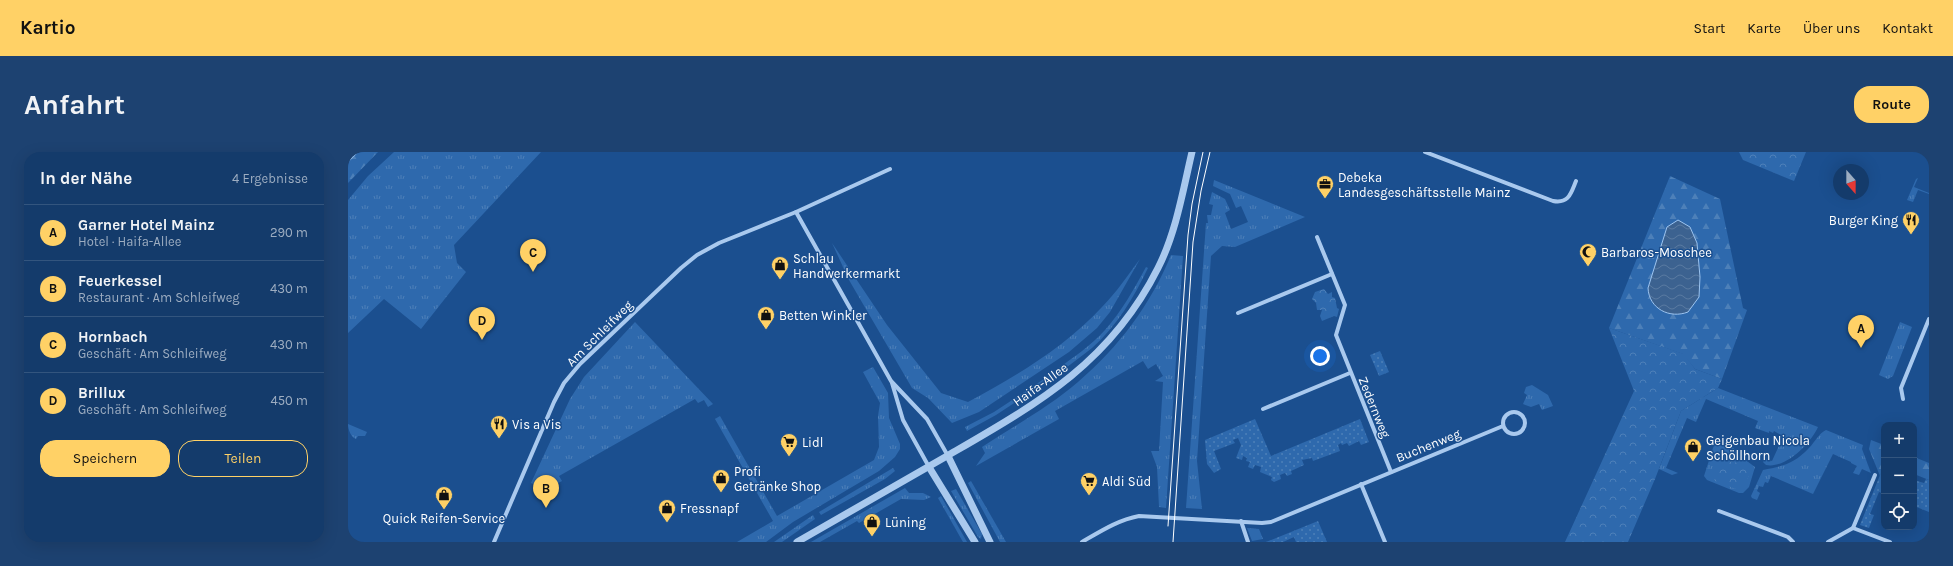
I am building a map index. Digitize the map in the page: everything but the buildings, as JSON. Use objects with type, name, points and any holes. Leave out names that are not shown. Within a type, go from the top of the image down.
[{"type":"street","name":"Haifa-Allee","points":[[797,542],[995,430],[1054,391],[1085,366],[1131,313],[1152,280],[1166,249],[1192,152]]},
{"type":"street","points":[[1425,152],[1553,201],[1564,202],[1576,181]]},
{"type":"street","name":"Am Schleifweg","points":[[494,542],[554,402],[564,383],[580,364],[629,316],[697,255],[719,243],[796,212],[890,169]]},
{"type":"street","points":[[796,212],[892,381],[927,419],[948,456],[990,542]]},
{"type":"street","name":"Zedernweg","points":[[1317,237],[1345,305],[1336,335],[1391,472]]},
{"type":"street","points":[[1238,312],[1332,274]]},
{"type":"street","points":[[1903,399],[1901,388],[1929,319]]},
{"type":"street","name":"Zedernweg","points":[[1263,408],[1350,373]]},
{"type":"street","points":[[892,381],[903,420],[975,542]]},
{"type":"street","name":"Buchenweg","points":[[1509,413],[1518,413],[1525,419],[1524,428],[1517,434],[1508,432],[1504,426],[1505,417],[1509,413]]},
{"type":"street","name":"Buchenweg","points":[[1082,542],[1126,518],[1150,515],[1271,522],[1504,426]]},
{"type":"street","points":[[1828,542],[1853,528],[1875,475]]},
{"type":"street","points":[[1361,484],[1385,542]]},
{"type":"street","points":[[1719,511],[1788,538],[1793,542]]},
{"type":"street","points":[[1241,521],[1248,542]]},
{"type":"street","points":[[1853,528],[1890,542]]},
{"type":"green space","points":[[348,152],[378,152],[348,183]]},
{"type":"green space","points":[[394,152],[541,152],[454,245],[457,263],[466,272],[421,329],[384,299],[348,333],[348,200],[368,176]]},
{"type":"green space","points":[[1739,152],[1806,152],[1794,181],[1743,160]]},
{"type":"green space","points":[[1670,176],[1720,199],[1743,308],[1747,310],[1722,379],[1695,369],[1683,354],[1609,328]],"holes":[[[1667,227],[1690,227],[1697,243],[1700,277],[1661,310],[1650,296]]]},
{"type":"green space","points":[[1918,178],[1914,187],[1929,194],[1918,190],[1913,202],[1907,200],[1916,179]]},
{"type":"green space","points":[[1214,180],[1305,217],[1235,247],[1222,246],[1211,256],[1197,461],[1202,509],[1186,508],[1206,223],[1208,223],[1207,215],[1211,215],[1213,205],[1209,204],[1212,192],[1225,199],[1230,210],[1225,213],[1231,229],[1248,222],[1241,206],[1236,208],[1230,194],[1213,186]]},
{"type":"green space","points":[[832,243],[887,325],[941,393],[968,402],[1039,360],[1088,322],[1122,284],[1140,259],[1110,312],[1097,328],[1069,352],[979,412],[952,423],[928,398],[912,388],[849,280]]},
{"type":"green space","points":[[1171,255],[1183,256],[1166,508],[1159,507],[1157,467],[1151,451],[1159,451],[1163,382],[1155,381],[1163,376],[1156,364],[1148,369],[1143,361],[1055,411],[1059,419],[976,466],[985,453],[982,447],[1055,400],[1093,369],[1107,354],[1144,307],[1154,291]]},
{"type":"green space","points":[[1146,267],[1148,268],[1137,290],[1117,321],[1092,348],[1058,374],[1055,371],[1100,336],[1111,323],[1127,300]]},
{"type":"green space","points":[[1324,289],[1328,294],[1332,292],[1332,297],[1335,298],[1337,308],[1339,309],[1337,317],[1334,316],[1322,321],[1320,316],[1322,310],[1317,310],[1316,303],[1312,299],[1315,292]]},
{"type":"green space","points":[[635,322],[713,404],[708,407],[704,400],[698,403],[695,399],[559,476],[562,481],[547,489],[531,483],[570,399],[584,377]]},
{"type":"green space","points":[[1900,322],[1912,327],[1893,376],[1888,379],[1879,375]]},
{"type":"green space","points":[[1609,328],[1684,354],[1695,369],[1722,379],[1718,388],[1681,411],[1655,479],[1628,542],[1565,542],[1634,391]]},
{"type":"green space","points":[[1380,351],[1389,372],[1379,376],[1370,355]]},
{"type":"green space","points":[[873,367],[888,393],[889,418],[900,444],[900,449],[895,457],[879,471],[793,522],[766,542],[737,542],[773,521],[715,419],[720,416],[777,516],[874,460],[879,447],[878,416],[880,403],[863,372]]},
{"type":"green space","points":[[1050,375],[1052,378],[996,415],[967,431],[965,427],[994,412]]},
{"type":"green space","points":[[1532,385],[1548,395],[1553,406],[1542,410],[1539,404],[1531,407],[1523,404],[1527,395],[1524,393],[1526,387]]},
{"type":"green space","points":[[1718,388],[1818,427],[1810,440],[1797,454],[1782,463],[1766,465],[1763,462],[1764,458],[1772,461],[1782,439],[1780,437],[1781,435],[1774,431],[1773,433],[1769,431],[1769,433],[1755,428],[1758,421],[1706,399],[1696,422],[1687,418],[1666,468],[1678,473],[1672,475],[1659,469],[1681,411]]},
{"type":"green space","points":[[1255,419],[1271,456],[1360,419],[1369,442],[1361,445],[1359,441],[1349,446],[1347,443],[1342,445],[1341,443],[1338,445],[1340,451],[1313,461],[1312,458],[1302,460],[1304,465],[1291,471],[1292,474],[1287,476],[1285,473],[1280,475],[1281,479],[1274,482],[1271,480],[1272,477],[1260,472],[1261,467],[1255,465],[1253,469],[1248,467],[1250,462],[1246,461],[1247,458],[1243,456],[1242,460],[1236,458],[1241,445],[1238,438],[1233,440],[1235,443],[1214,451],[1221,469],[1214,473],[1207,464],[1205,440]]},
{"type":"green space","points":[[348,424],[367,432],[365,436],[358,436],[356,439],[354,438],[350,433]]},
{"type":"green space","points":[[1826,430],[1863,445],[1862,449],[1871,473],[1862,469],[1859,475],[1853,473],[1857,466],[1833,454],[1813,494],[1771,476],[1768,483],[1765,482],[1763,487],[1759,486],[1757,491],[1760,493],[1757,500],[1752,498],[1751,496],[1763,470],[1788,464],[1798,458],[1811,446],[1821,433]]},
{"type":"green space","points":[[1871,440],[1881,444],[1880,476],[1869,449]]},
{"type":"green space","points":[[1719,443],[1730,444],[1740,456],[1755,467],[1749,487],[1743,493],[1739,493],[1707,480],[1704,476],[1714,445]]},
{"type":"green space","points":[[1917,458],[1929,463],[1929,480],[1917,475]]},
{"type":"green space","points":[[1732,461],[1746,467],[1749,475],[1745,486],[1736,489],[1715,481],[1713,474],[1717,464]]},
{"type":"green space","points":[[893,468],[895,471],[885,479],[821,515],[819,512]]},
{"type":"green space","points":[[1881,472],[1881,493],[1879,492],[1870,514],[1874,515],[1869,528],[1860,525]]},
{"type":"green space","points":[[1926,479],[1929,480],[1929,512],[1917,507],[1917,481],[1924,483]]},
{"type":"green space","points":[[971,481],[1006,542],[1000,542],[968,483]]},
{"type":"green space","points":[[905,488],[909,493],[923,493],[931,497],[924,500],[901,499],[859,523],[857,521],[820,542],[811,542]]},
{"type":"green space","points":[[956,489],[982,534],[981,539],[978,537],[951,491]]},
{"type":"green space","points":[[941,496],[967,542],[963,542],[938,498]]},
{"type":"green space","points":[[813,515],[815,519],[782,542],[774,542]]},
{"type":"green space","points":[[1318,521],[1327,542],[1296,542],[1294,537],[1283,542],[1266,542]]},
{"type":"green space","points":[[1247,528],[1259,529],[1263,539],[1252,541]]},
{"type":"water","points":[[1678,220],[1690,227],[1697,243],[1700,277],[1699,297],[1688,312],[1674,314],[1668,313],[1656,307],[1649,295],[1648,288],[1667,227]]},
{"type":"waterway","points":[[348,160],[356,152]]},
{"type":"tram line","points":[[1168,526],[1188,235],[1192,204],[1203,152]]},
{"type":"tram line","points":[[1173,542],[1193,242],[1201,191],[1210,152]]},
{"type":"place","name":"Debeka Landesgeschäftsstelle Mainz","points":[[1325,199]]},
{"type":"place","name":"Burger King","points":[[1911,235]]},
{"type":"place","name":"Barbaros-Moschee","points":[[1588,267]]},
{"type":"place","name":"Hornbach","points":[[533,272]]},
{"type":"place","name":"Schlau Handwerkermarkt","points":[[780,280]]},
{"type":"place","name":"Betten Winkler","points":[[766,330]]},
{"type":"place","name":"Brillux","points":[[482,340]]},
{"type":"place","name":"Garner Hotel Mainz","points":[[1861,348]]},
{"type":"place","name":"Vis a Vis","points":[[499,439]]},
{"type":"place","name":"Lidl","points":[[789,457]]},
{"type":"place","name":"Geigenbau Nicola Schöllhorn","points":[[1693,462]]},
{"type":"place","name":"Profi Getränke Shop","points":[[721,493]]},
{"type":"place","name":"Aldi Süd","points":[[1089,496]]},
{"type":"place","name":"Feuerkessel","points":[[546,508]]},
{"type":"place","name":"Quick Reifen-Service","points":[[444,510]]},
{"type":"place","name":"Fressnapf","points":[[667,523]]},
{"type":"place","name":"Lüning","points":[[872,537]]}]
